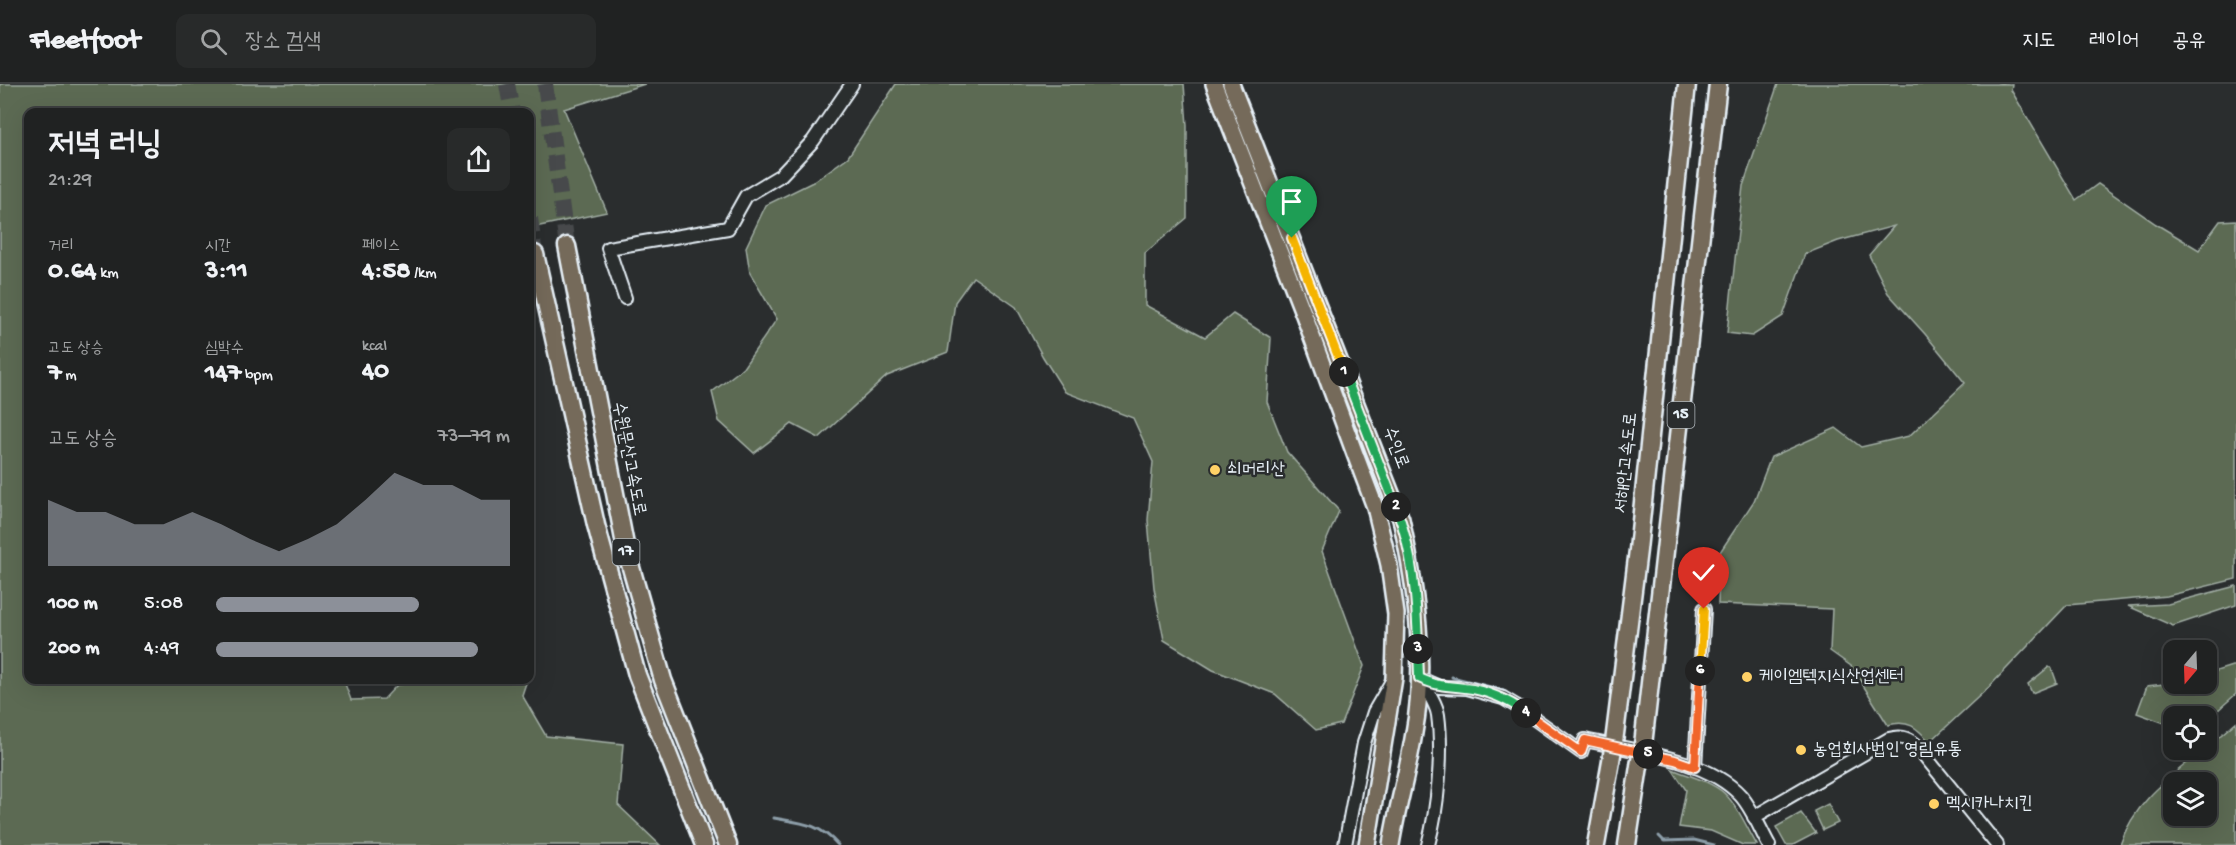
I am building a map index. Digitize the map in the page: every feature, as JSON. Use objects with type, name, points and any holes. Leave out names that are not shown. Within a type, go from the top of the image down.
[{"type":"highway","name":"서해안고속도로","points":[[1596,845],[1614,742],[1638,550],[1687,84]]},
{"type":"highway","name":"15","points":[[1627,845],[1643,746],[1718,84]]},
{"type":"highway","name":"수원문산고속도로","points":[[567,246],[626,550],[663,680],[728,845]]},
{"type":"highway","name":"17","points":[[535,254],[596,525],[637,675],[704,845]]},
{"type":"main road","points":[[1214,84],[1305,315],[1375,507],[1389,564],[1396,614],[1394,678],[1367,845]]},
{"type":"main road","name":"수인로","points":[[1231,84],[1401,519],[1412,568],[1418,623],[1419,678],[1415,731],[1390,845]]},
{"type":"street","points":[[625,298],[608,248],[728,228],[746,196],[781,175],[813,141],[852,84]]},
{"type":"street","points":[[1695,767],[1704,609]]},
{"type":"street","points":[[1348,844],[1364,743],[1374,712],[1394,678]]},
{"type":"street","points":[[1419,678],[1438,687],[1467,688],[1503,698],[1581,752],[1585,740],[1675,760],[1695,767],[1726,783],[1741,796],[1768,845]]},
{"type":"street","points":[[1419,678],[1438,714],[1438,796],[1428,845]]},
{"type":"street","points":[[1754,817],[1889,739],[1907,738],[1915,744],[1997,845]]},
{"type":"green space","points":[[0,84],[645,84],[564,109],[607,212],[534,227],[534,108],[24,108],[24,684],[345,684],[351,700],[384,699],[397,685],[406,684],[526,684],[522,695],[546,736],[623,744],[618,805],[660,845],[0,845]]},
{"type":"green space","points":[[896,84],[1184,84],[1187,126],[1187,218],[1145,253],[1145,305],[1205,337],[1233,314],[1271,338],[1267,402],[1287,452],[1339,511],[1322,551],[1364,666],[1341,724],[1316,730],[1275,694],[1213,670],[1164,640],[1154,588],[1148,520],[1153,462],[1133,418],[1065,392],[1016,307],[973,277],[955,302],[948,352],[887,376],[819,438],[792,424],[754,453],[719,421],[712,392],[743,368],[777,319],[750,273],[746,247],[766,205],[813,182],[848,157]]},
{"type":"green space","points":[[1778,84],[2012,84],[2011,90],[2076,200],[2098,184],[2199,250],[2220,221],[2236,220],[2236,579],[2167,596],[2067,605],[1989,687],[1930,742],[1912,726],[1902,723],[1888,725],[1851,666],[1830,651],[1832,609],[1718,604],[1720,552],[1754,501],[1771,457],[1836,428],[1861,447],[1909,436],[1965,383],[1888,293],[1869,255],[1894,226],[1838,241],[1805,254],[1783,316],[1752,336],[1727,333],[1743,186]]},
{"type":"green space","points":[[2236,586],[2236,605],[2173,626],[2128,606],[2168,604]]},
{"type":"green space","points":[[2236,666],[2236,694],[2217,711],[2217,706],[2163,706],[2163,722],[2137,713],[2147,686],[2163,684],[2163,694],[2217,694],[2217,671]]},
{"type":"green space","points":[[2049,667],[2057,683],[2032,693],[2028,684]]},
{"type":"green space","points":[[2236,722],[2236,845],[2120,845],[2126,830],[2143,803],[2163,783],[2163,826],[2217,826],[2217,772],[2176,772],[2191,760],[2217,760],[2217,738]]},
{"type":"green space","points":[[1672,769],[1706,782],[1724,793],[1738,811],[1757,845],[1743,845],[1711,831],[1679,827],[1686,790]]},
{"type":"green space","points":[[1828,804],[1838,823],[1823,830],[1814,811]]},
{"type":"green space","points":[[1801,813],[1816,833],[1793,845],[1786,845],[1776,827]]},
{"type":"waterway","points":[[1452,677],[1502,690],[1510,695]]},
{"type":"waterway","points":[[1540,716],[1573,738]]},
{"type":"waterway","points":[[774,818],[816,828],[838,845]]},
{"type":"waterway","points":[[1659,836],[1664,841],[1694,840],[1714,845]]},
{"type":"tunnel","points":[[507,84],[511,108]]},
{"type":"tunnel","points":[[545,84],[567,246]]},
{"type":"tunnel","points":[[534,247],[535,254]]},
{"type":"tunnel","points":[[1354,844],[1358,845]]},
{"type":"place","name":"쇠머리산","points":[[1215,470]]},
{"type":"place","name":"케이엠텍지식산업센터","points":[[1747,677]]},
{"type":"place","name":"농업회사법인 영림유통","points":[[1801,750]]},
{"type":"place","name":"멕시카나치킨","points":[[1934,804]]},
{"type":"route","points":[[1292,238],[1401,519],[1412,568],[1418,623],[1419,678],[1438,687],[1467,688],[1503,698],[1581,752],[1585,740],[1675,760],[1695,767],[1704,609]]}]
